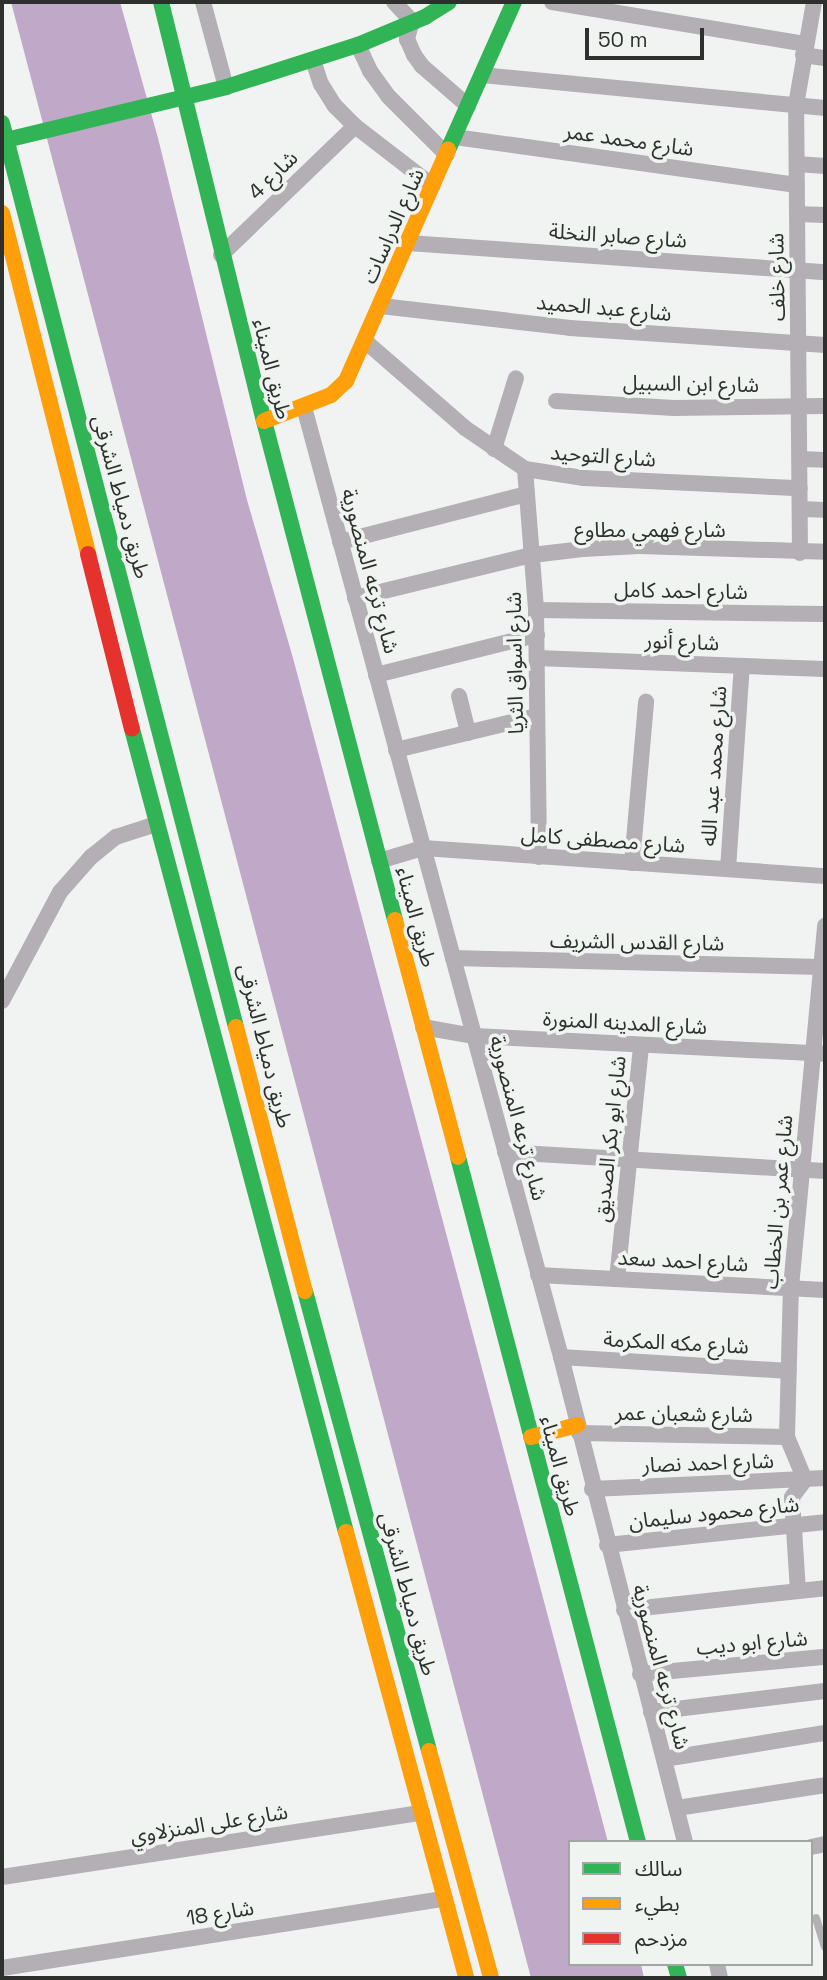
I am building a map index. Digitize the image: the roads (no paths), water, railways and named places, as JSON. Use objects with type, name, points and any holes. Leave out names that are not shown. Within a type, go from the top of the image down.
[{"type":"main road","name":"طريق الميناء","points":[[161,2],[187,97],[221,255],[264,421],[637,1840]]},
{"type":"main road","points":[[4,131],[40,132],[226,87],[358,45],[449,2]]},
{"type":"main road","points":[[492,2],[512,6]]},
{"type":"main road","name":"شارع الدراسات","points":[[264,421],[331,395],[346,381],[512,6]]},
{"type":"main road","name":"طريق دمياط الشرقى","points":[[4,131],[319,1345],[491,1978]]},
{"type":"main road","name":"طريق دمياط الشرقى","points":[[2,213],[8,266],[466,1978]]},
{"type":"main road","points":[[297,1352],[319,1345]]},
{"type":"main road","points":[[531,1437],[578,1429]]},
{"type":"street","points":[[203,2],[226,87]]},
{"type":"street","points":[[394,2],[412,21],[407,39],[414,55],[422,66],[468,106]]},
{"type":"street","points":[[552,2],[804,50],[825,58]]},
{"type":"street","name":"شارع خلف","points":[[800,552],[796,105],[814,2]]},
{"type":"street","points":[[358,45],[370,71],[388,96],[447,155]]},
{"type":"street","points":[[313,60],[321,84],[335,106],[433,186]]},
{"type":"street","points":[[482,75],[825,108]]},
{"type":"street","name":"شارع 4","points":[[221,255],[355,125]]},
{"type":"street","name":"شارع محمد عمر","points":[[455,137],[797,185]]},
{"type":"street","points":[[797,164],[825,166]]},
{"type":"street","points":[[798,214],[825,215]]},
{"type":"street","name":"شارع صابر النخلة","points":[[408,243],[825,272]]},
{"type":"street","name":"شارع عبد الحميد","points":[[380,306],[570,328],[825,345]]},
{"type":"street","name":"شارع التوحيد","points":[[365,341],[494,449],[525,469],[584,478],[800,488]]},
{"type":"street","points":[[494,449],[516,378]]},
{"type":"street","name":"شارع ابن السبيل","points":[[556,401],[674,408],[825,406]]},
{"type":"street","name":"شارع ترعه المنصورية","points":[[304,407],[561,1357],[685,1840]]},
{"type":"street","points":[[800,458],[825,460]]},
{"type":"street","name":"شارع اسواق الثريا","points":[[525,469],[537,635],[538,857]]},
{"type":"street","points":[[340,542],[527,494]]},
{"type":"street","points":[[800,509],[825,510]]},
{"type":"street","name":"شارع فهمي مطاوع","points":[[355,598],[532,555],[639,546],[825,552]]},
{"type":"street","name":"شارع احمد كامل","points":[[536,610],[825,614]]},
{"type":"street","points":[[376,675],[537,635]]},
{"type":"street","name":"شارع أنور","points":[[537,658],[825,669]]},
{"type":"street","name":"شارع محمد عبد الله","points":[[728,869],[742,666]]},
{"type":"street","points":[[459,696],[468,733]]},
{"type":"street","points":[[632,863],[646,702]]},
{"type":"street","points":[[396,750],[537,716]]},
{"type":"street","points":[[2,1001],[60,892],[91,857],[116,837],[156,824]]},
{"type":"street","name":"شارع مصطفى كامل","points":[[379,861],[423,848],[825,876]]},
{"type":"street","name":"شارع عمر بن الخطاب","points":[[805,1480],[787,1437],[791,1287],[802,1169],[819,1054],[825,926]]},
{"type":"street","name":"شارع القدس الشريف","points":[[453,958],[821,967]]},
{"type":"street","name":"شارع المدينه المنورة","points":[[423,1027],[474,1036],[819,1054]]},
{"type":"street","name":"شارع ابو بكر الصديق","points":[[617,1279],[641,1045]]},
{"type":"street","points":[[505,1152],[825,1171]]},
{"type":"street","name":"شارع احمد سعد","points":[[538,1275],[825,1290]]},
{"type":"street","name":"شارع مكه المكرمة","points":[[561,1357],[789,1370]]},
{"type":"street","name":"شارع شعبان عمر","points":[[578,1429],[787,1437]]},
{"type":"street","name":"شارع احمد نصار","points":[[593,1489],[825,1478]]},
{"type":"street","points":[[799,1591],[792,1497],[805,1480]]},
{"type":"street","name":"شارع محمود سليمان","points":[[607,1545],[825,1522]]},
{"type":"street","points":[[624,1610],[825,1588]]},
{"type":"street","name":"شارع ابو ديب","points":[[640,1674],[825,1657]]},
{"type":"street","points":[[651,1713],[825,1690]]},
{"type":"street","points":[[664,1759],[825,1733]]},
{"type":"street","points":[[677,1808],[825,1784]]},
{"type":"street","name":"شارع على المنزلاوي","points":[[2,1877],[422,1813]]},
{"type":"street","name":"شارع 18","points":[[2,1968],[445,1899]]},
{"type":"lane","points":[[816,1918],[825,1947]]}]
